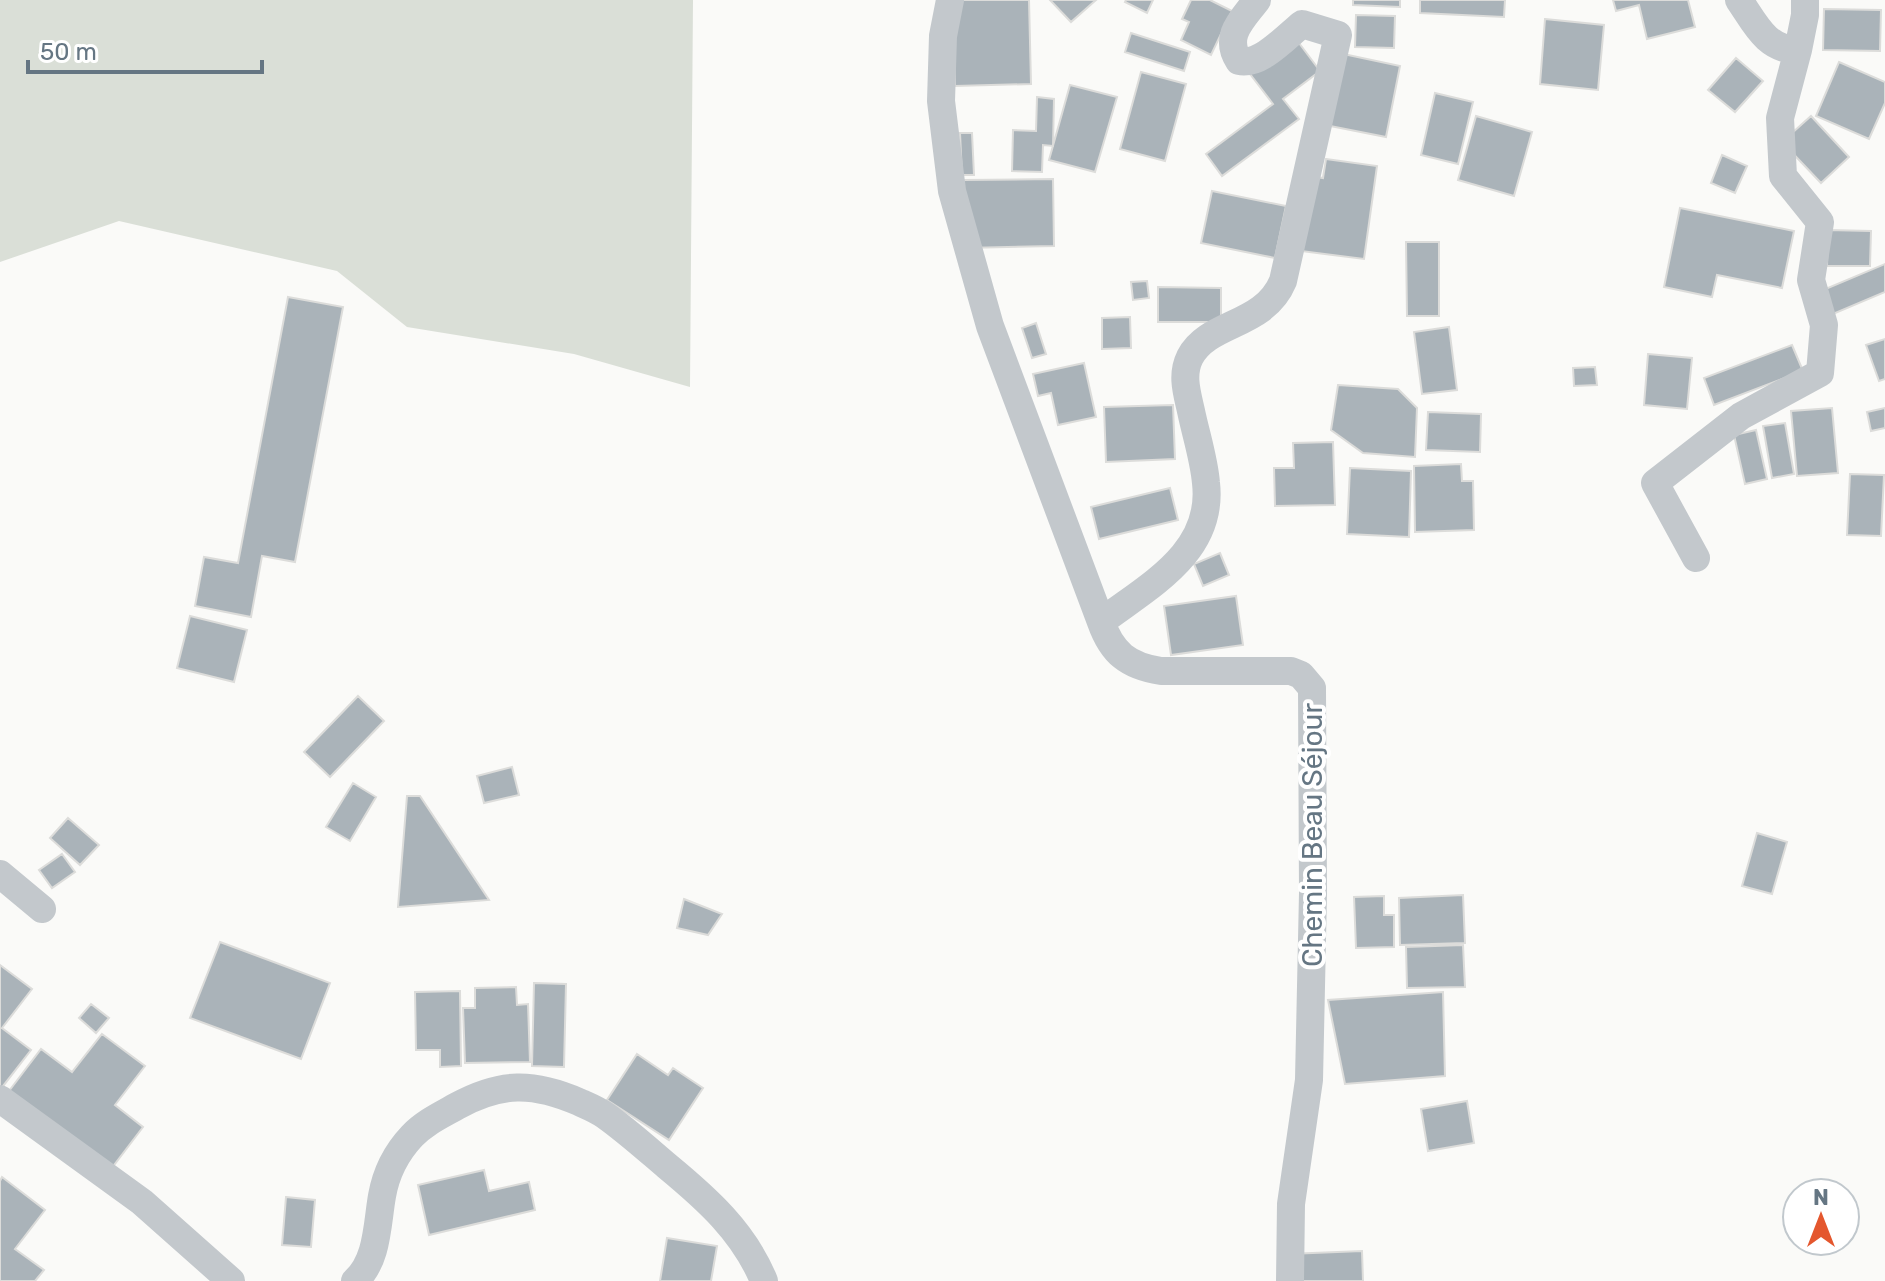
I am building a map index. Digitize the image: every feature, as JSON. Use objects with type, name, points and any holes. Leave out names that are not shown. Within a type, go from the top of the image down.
[{"type":"street","points":[[950,0],[943,36],[941,101],[952,191],[990,326],[1101,622],[1177,565],[1201,527],[1206,506],[1206,484],[1184,380],[1190,358],[1204,341],[1265,307],[1273,300],[1283,281],[1338,35],[1302,24],[1262,57],[1248,63],[1239,61],[1233,50],[1233,37],[1257,0]]},
{"type":"street","points":[[1739,0],[1767,40],[1781,49],[1798,50]]},
{"type":"street","points":[[1696,558],[1655,483],[1741,416],[1820,373],[1824,325],[1811,280],[1820,222],[1783,176],[1780,118],[1798,50],[1805,0]]},
{"type":"street","name":"Chemin Beau Séjour","points":[[1101,622],[1105,635],[1122,657],[1147,669],[1291,671],[1301,675],[1312,688],[1313,893],[1309,1080],[1291,1204],[1290,1281]]},
{"type":"street","points":[[0,874],[42,909]]},
{"type":"street","points":[[355,1281],[361,1276],[373,1251],[388,1173],[413,1134],[431,1120],[475,1096],[502,1088],[528,1087],[555,1092],[604,1114],[637,1141],[724,1216],[756,1263],[764,1281]]},
{"type":"street","points":[[0,1099],[142,1202],[231,1281]]},
{"type":"shaded area","points":[[0,0],[693,0],[690,387],[574,354],[407,327],[337,271],[119,221],[0,262]]},
{"type":"building","points":[[953,0],[1029,0],[1031,84],[955,86]]},
{"type":"building","points":[[1050,0],[1096,0],[1071,22]]},
{"type":"building","points":[[1126,0],[1153,0],[1147,13]]},
{"type":"building","points":[[1191,0],[1210,0],[1232,11],[1211,55],[1181,40],[1189,22],[1182,19]]},
{"type":"building","points":[[1353,0],[1400,0],[1400,7],[1353,5]]},
{"type":"building","points":[[1420,0],[1505,0],[1504,17],[1420,13]]},
{"type":"building","points":[[1613,0],[1688,0],[1695,27],[1647,39],[1639,5],[1616,11]]},
{"type":"building","points":[[1824,9],[1881,10],[1880,51],[1823,50]]},
{"type":"building","points":[[1356,15],[1395,16],[1394,48],[1355,47]]},
{"type":"building","points":[[1545,19],[1604,25],[1598,90],[1540,84]]},
{"type":"building","points":[[1131,33],[1190,52],[1184,71],[1125,52]]},
{"type":"building","points":[[1296,39],[1320,71],[1283,99],[1299,119],[1222,176],[1206,154],[1273,104],[1250,74]]},
{"type":"building","points":[[1334,52],[1400,66],[1386,137],[1320,124]]},
{"type":"building","points":[[1736,58],[1763,81],[1735,112],[1708,90]]},
{"type":"building","points":[[1839,62],[1885,82],[1885,103],[1869,139],[1816,116]]},
{"type":"building","points":[[1141,72],[1186,84],[1165,161],[1120,149]]},
{"type":"building","points":[[1070,85],[1117,97],[1095,172],[1049,160]]},
{"type":"building","points":[[1435,93],[1473,102],[1458,164],[1421,155]]},
{"type":"building","points":[[1037,97],[1054,99],[1053,146],[1043,145],[1042,172],[1012,171],[1013,130],[1036,131]]},
{"type":"building","points":[[1476,116],[1532,132],[1514,196],[1458,180]]},
{"type":"building","points":[[1811,116],[1849,157],[1821,183],[1782,142]]},
{"type":"building","points":[[960,133],[972,133],[974,175],[962,175]]},
{"type":"building","points":[[1722,155],[1747,166],[1735,193],[1711,183]]},
{"type":"building","points":[[1326,159],[1377,166],[1364,259],[1293,250],[1303,175],[1323,178]]},
{"type":"building","points":[[1053,179],[1054,246],[965,248],[964,180]]},
{"type":"building","points":[[1212,191],[1286,206],[1275,258],[1201,243]]},
{"type":"building","points":[[1680,208],[1794,231],[1782,288],[1717,275],[1712,297],[1664,287]]},
{"type":"building","points":[[1828,230],[1871,231],[1870,266],[1827,266]]},
{"type":"building","points":[[1406,242],[1439,242],[1439,316],[1407,316]]},
{"type":"building","points":[[1885,264],[1885,292],[1833,314],[1823,290]]},
{"type":"building","points":[[1147,281],[1149,298],[1133,300],[1131,282]]},
{"type":"building","points":[[1158,287],[1221,288],[1221,322],[1158,322]]},
{"type":"building","points":[[288,297],[343,307],[295,562],[262,556],[251,617],[195,606],[204,557],[238,563]]},
{"type":"building","points":[[1130,317],[1131,348],[1102,349],[1102,318]]},
{"type":"building","points":[[1036,323],[1046,354],[1032,358],[1022,328]]},
{"type":"building","points":[[1449,327],[1457,390],[1422,394],[1414,332]]},
{"type":"building","points":[[1885,339],[1885,379],[1879,381],[1866,345]]},
{"type":"building","points":[[1792,345],[1803,371],[1714,405],[1704,378]]},
{"type":"building","points":[[1648,354],[1692,358],[1687,409],[1644,405]]},
{"type":"building","points":[[1084,363],[1096,417],[1058,425],[1051,393],[1038,396],[1033,374]]},
{"type":"building","points":[[1595,367],[1597,385],[1574,386],[1573,368]]},
{"type":"building","points":[[1338,385],[1398,389],[1417,408],[1415,457],[1363,453],[1331,430]]},
{"type":"building","points":[[1173,405],[1175,459],[1106,462],[1104,407]]},
{"type":"building","points":[[1832,408],[1838,473],[1797,476],[1791,411]]},
{"type":"building","points":[[1885,408],[1885,428],[1871,431],[1867,412]]},
{"type":"building","points":[[1428,412],[1481,414],[1480,452],[1426,450]]},
{"type":"building","points":[[1785,423],[1794,474],[1772,478],[1763,426]]},
{"type":"building","points":[[1756,430],[1767,479],[1745,484],[1734,435]]},
{"type":"building","points":[[1333,442],[1335,505],[1275,506],[1274,468],[1294,468],[1293,443]]},
{"type":"building","points":[[1461,464],[1462,481],[1473,481],[1474,530],[1415,532],[1414,466]]},
{"type":"building","points":[[1350,468],[1411,471],[1409,537],[1347,534]]},
{"type":"building","points":[[1850,474],[1884,475],[1881,536],[1847,535]]},
{"type":"building","points":[[1170,488],[1178,520],[1099,539],[1091,507]]},
{"type":"building","points":[[1220,553],[1229,575],[1203,586],[1194,564]]},
{"type":"building","points":[[1236,596],[1243,645],[1171,655],[1164,606]]},
{"type":"building","points":[[190,616],[247,630],[234,682],[177,668]]},
{"type":"building","points":[[358,696],[384,721],[330,777],[304,752]]},
{"type":"building","points":[[512,767],[519,795],[484,803],[477,776]]},
{"type":"building","points":[[353,783],[376,797],[350,841],[326,827]]},
{"type":"building","points":[[407,796],[420,796],[489,900],[398,907]]},
{"type":"building","points":[[68,818],[99,845],[80,865],[50,838]]},
{"type":"building","points":[[1757,833],[1787,842],[1772,894],[1742,886]]},
{"type":"building","points":[[62,854],[75,872],[52,888],[39,870]]},
{"type":"building","points":[[1463,895],[1465,943],[1400,945],[1399,898]]},
{"type":"building","points":[[1384,896],[1384,915],[1394,915],[1394,947],[1356,948],[1354,897]]},
{"type":"building","points":[[684,899],[722,914],[708,935],[677,928]]},
{"type":"building","points":[[220,942],[330,983],[301,1059],[190,1018]]},
{"type":"building","points":[[1463,945],[1465,987],[1407,988],[1406,947]]},
{"type":"building","points":[[0,965],[32,989],[2,1028],[31,1050],[0,1090]]},
{"type":"building","points":[[534,983],[566,984],[564,1067],[532,1066]]},
{"type":"building","points":[[516,987],[517,1005],[528,1004],[530,1062],[465,1063],[463,1008],[475,1008],[475,988]]},
{"type":"building","points":[[460,991],[461,1066],[440,1067],[440,1050],[416,1050],[415,992]]},
{"type":"building","points":[[1443,992],[1445,1076],[1345,1084],[1328,1000]]},
{"type":"building","points":[[91,1004],[109,1018],[96,1033],[79,1018]]},
{"type":"building","points":[[102,1034],[145,1066],[115,1105],[143,1127],[111,1169],[9,1091],[41,1049],[72,1072]]},
{"type":"building","points":[[637,1054],[668,1075],[673,1068],[703,1088],[669,1140],[607,1100]]},
{"type":"building","points":[[1467,1101],[1474,1143],[1428,1151],[1421,1109]]},
{"type":"building","points":[[484,1170],[489,1191],[529,1182],[535,1210],[429,1235],[418,1185]]},
{"type":"building","points":[[2,1177],[45,1210],[15,1249],[44,1270],[35,1281],[0,1281]]},
{"type":"building","points":[[286,1197],[315,1200],[311,1247],[282,1245]]},
{"type":"building","points":[[667,1238],[717,1246],[711,1281],[660,1281]]},
{"type":"building","points":[[1362,1251],[1363,1281],[1289,1281],[1288,1254]]}]
